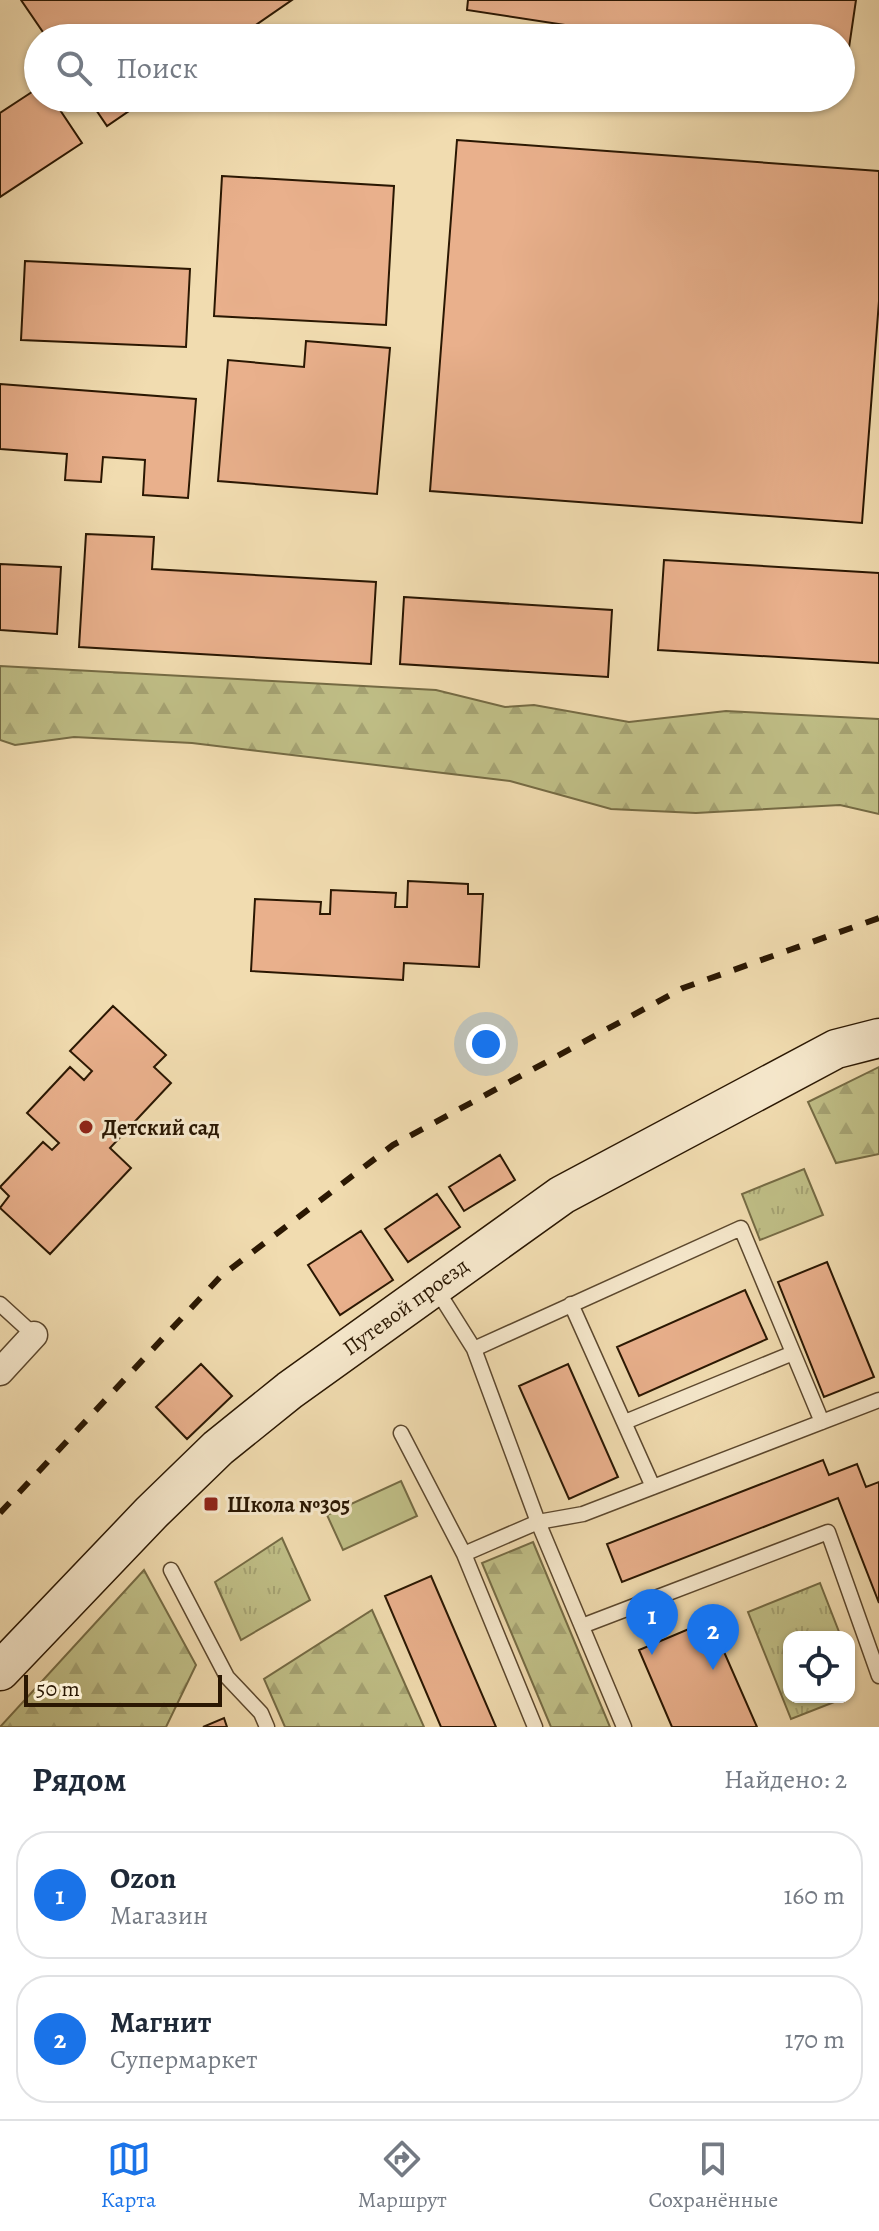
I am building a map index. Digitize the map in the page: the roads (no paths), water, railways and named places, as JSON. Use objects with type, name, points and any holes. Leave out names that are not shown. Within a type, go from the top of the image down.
[{"type":"street","name":"Путевой проезд","points":[[0,1671],[151,1513],[218,1448],[290,1390],[434,1285],[562,1195],[836,1049],[879,1038]]},
{"type":"street","points":[[0,1372],[34,1335]]},
{"type":"lane","points":[[474,1349],[741,1228],[822,1422]]},
{"type":"lane","points":[[434,1285],[474,1349],[538,1522],[624,1727]]},
{"type":"lane","points":[[0,1304],[34,1335]]},
{"type":"lane","points":[[571,1304],[653,1487]]},
{"type":"lane","points":[[625,1422],[793,1353]]},
{"type":"lane","points":[[464,1554],[538,1522],[583,1514],[879,1400]]},
{"type":"lane","points":[[401,1433],[464,1554],[535,1727]]},
{"type":"lane","points":[[582,1626],[828,1532],[879,1676]]},
{"type":"lane","points":[[171,1570],[227,1677],[261,1713],[267,1727]]},
{"type":"railway","points":[[0,1513],[220,1277],[393,1145],[683,988],[879,918]]},
{"type":"place","name":"Детский сад","points":[[86,1127]]},
{"type":"place","name":"Школа №305","points":[[211,1504]]},
{"type":"place","name":"Ozon","points":[[652,1655]]},
{"type":"place","name":"Магнит","points":[[713,1670]]}]
